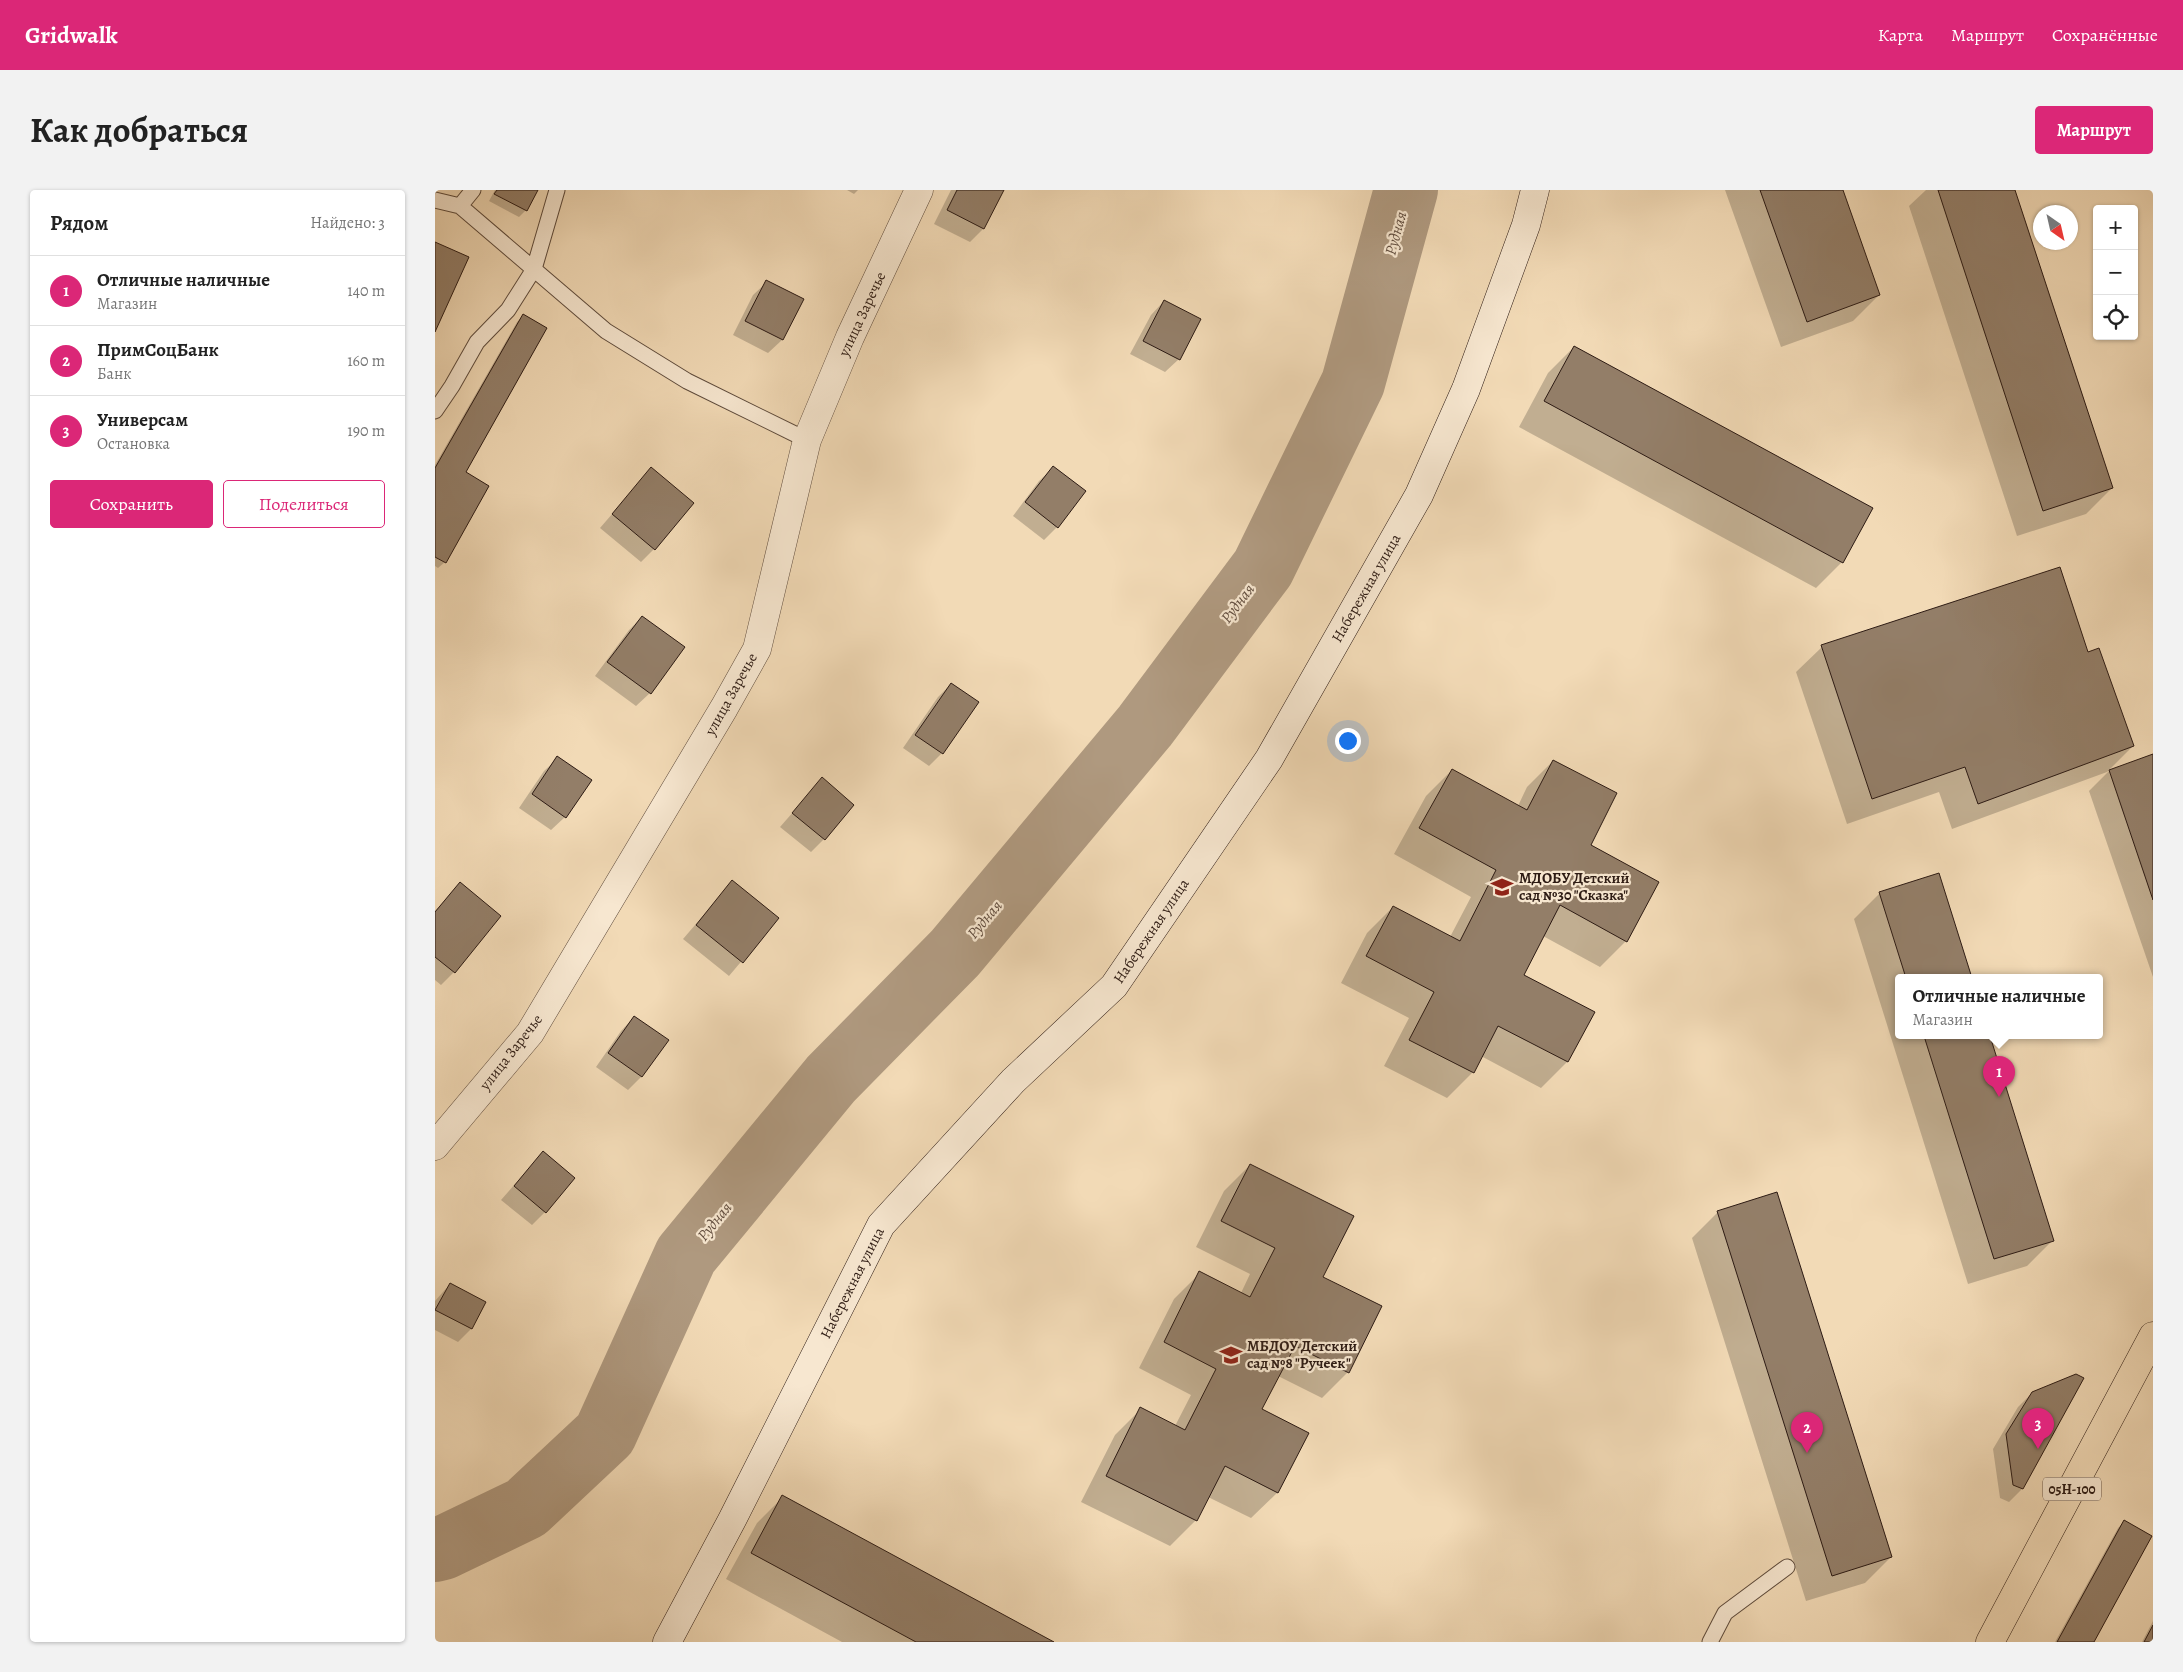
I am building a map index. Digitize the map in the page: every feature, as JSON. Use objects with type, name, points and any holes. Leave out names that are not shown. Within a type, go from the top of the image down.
[{"type":"main road","name":"улица Заречье","points":[[435,1146],[530,1033],[724,708],[757,649],[807,440],[850,337],[919,190]]},
{"type":"main road","name":"Набережная улица","points":[[667,1642],[732,1520],[881,1225],[1013,1081],[1114,986],[1269,759],[1419,494],[1466,389],[1526,225],[1535,190]]},
{"type":"main road","name":"05Н-100","points":[[1990,1642],[2153,1336]]},
{"type":"lane","points":[[460,206],[473,190]]},
{"type":"lane","points":[[435,411],[452,386],[477,342],[508,310],[534,269],[557,190]]},
{"type":"lane","points":[[435,200],[460,206],[606,332],[687,381],[807,440]]},
{"type":"lane","points":[[1710,1642],[1725,1613],[1787,1568]]},
{"type":"building","points":[[497,190],[538,190],[527,211],[494,194]]},
{"type":"building","points":[[957,190],[1004,190],[984,229],[947,210]]},
{"type":"building","points":[[1760,190],[1843,190],[1880,295],[1807,322]]},
{"type":"building","points":[[1938,190],[2015,190],[2033,245],[2033,250],[2035,250],[2113,488],[2043,511]]},
{"type":"building","points":[[435,242],[469,257],[435,332]]},
{"type":"building","points":[[766,280],[804,299],[783,340],[745,321]]},
{"type":"building","points":[[1164,300],[1201,319],[1180,360],[1143,341]]},
{"type":"building","points":[[523,314],[547,328],[466,472],[489,486],[446,563],[435,557],[435,468]]},
{"type":"building","points":[[1574,346],[1873,508],[1843,563],[1544,401]]},
{"type":"building","points":[[1053,466],[1086,491],[1058,528],[1025,502]]},
{"type":"building","points":[[651,467],[694,503],[655,550],[612,514]]},
{"type":"building","points":[[2060,567],[2088,652],[2099,648],[2134,746],[1978,804],[1965,767],[1872,799],[1821,645]]},
{"type":"building","points":[[642,616],[685,647],[651,694],[607,662]]},
{"type":"building","points":[[951,683],[979,702],[943,754],[915,735]]},
{"type":"building","points":[[2153,754],[2153,900],[2109,770]]},
{"type":"building","points":[[557,756],[592,780],[566,818],[532,794]]},
{"type":"building","points":[[1553,760],[1617,793],[1591,845],[1659,882],[1627,942],[1560,905],[1524,975],[1595,1012],[1568,1062],[1498,1026],[1474,1073],[1409,1040],[1434,992],[1366,956],[1393,906],[1460,941],[1496,870],[1419,828],[1452,769],[1527,810]]},
{"type":"building","points":[[822,777],[854,805],[825,840],[792,813]]},
{"type":"building","points":[[1939,873],[1971,974],[1905,974],[1879,892]]},
{"type":"building","points":[[732,880],[779,918],[743,963],[696,925]]},
{"type":"building","points":[[460,882],[501,916],[455,973],[435,957],[435,912]]},
{"type":"building","points":[[634,1016],[669,1040],[642,1077],[608,1053]]},
{"type":"building","points":[[1925,1039],[1991,1039],[2054,1241],[1994,1259]]},
{"type":"building","points":[[543,1151],[575,1178],[546,1213],[514,1186]]},
{"type":"building","points":[[1250,1164],[1354,1216],[1323,1277],[1382,1306],[1349,1373],[1295,1346],[1262,1409],[1309,1433],[1278,1493],[1225,1466],[1197,1521],[1106,1476],[1140,1407],[1185,1430],[1216,1369],[1164,1342],[1199,1271],[1250,1297],[1275,1248],[1221,1221]]},
{"type":"building","points":[[1777,1192],[1892,1557],[1832,1576],[1717,1211]]},
{"type":"building","points":[[450,1283],[486,1302],[472,1329],[435,1310]]},
{"type":"building","points":[[2076,1374],[2084,1378],[2023,1489],[2013,1485],[2006,1434],[2032,1392]]},
{"type":"building","points":[[782,1495],[1054,1642],[916,1642],[751,1553]]},
{"type":"building","points":[[2124,1520],[2152,1536],[2094,1642],[2057,1642]]},
{"type":"building","points":[[2153,1625],[2153,1642],[2144,1642]]},
{"type":"waterway","name":"Рудная","points":[[435,1550],[443,1548],[526,1508],[605,1434],[686,1255],[831,1079],[955,953],[1145,726],[1263,568],[1353,383],[1406,190]]},
{"type":"place","name":"МДОБУ Детский сад №30 \"Сказка\"","points":[[1502,887]]},
{"type":"place","name":"Отличные наличные","points":[[1999,1097]]},
{"type":"place","name":"МБДОУ Детский сад №8 \"Ручеек\"","points":[[1231,1355]]},
{"type":"place","name":"Универсам","points":[[2038,1449]]},
{"type":"place","name":"ПримСоцБанк","points":[[1807,1453]]}]
